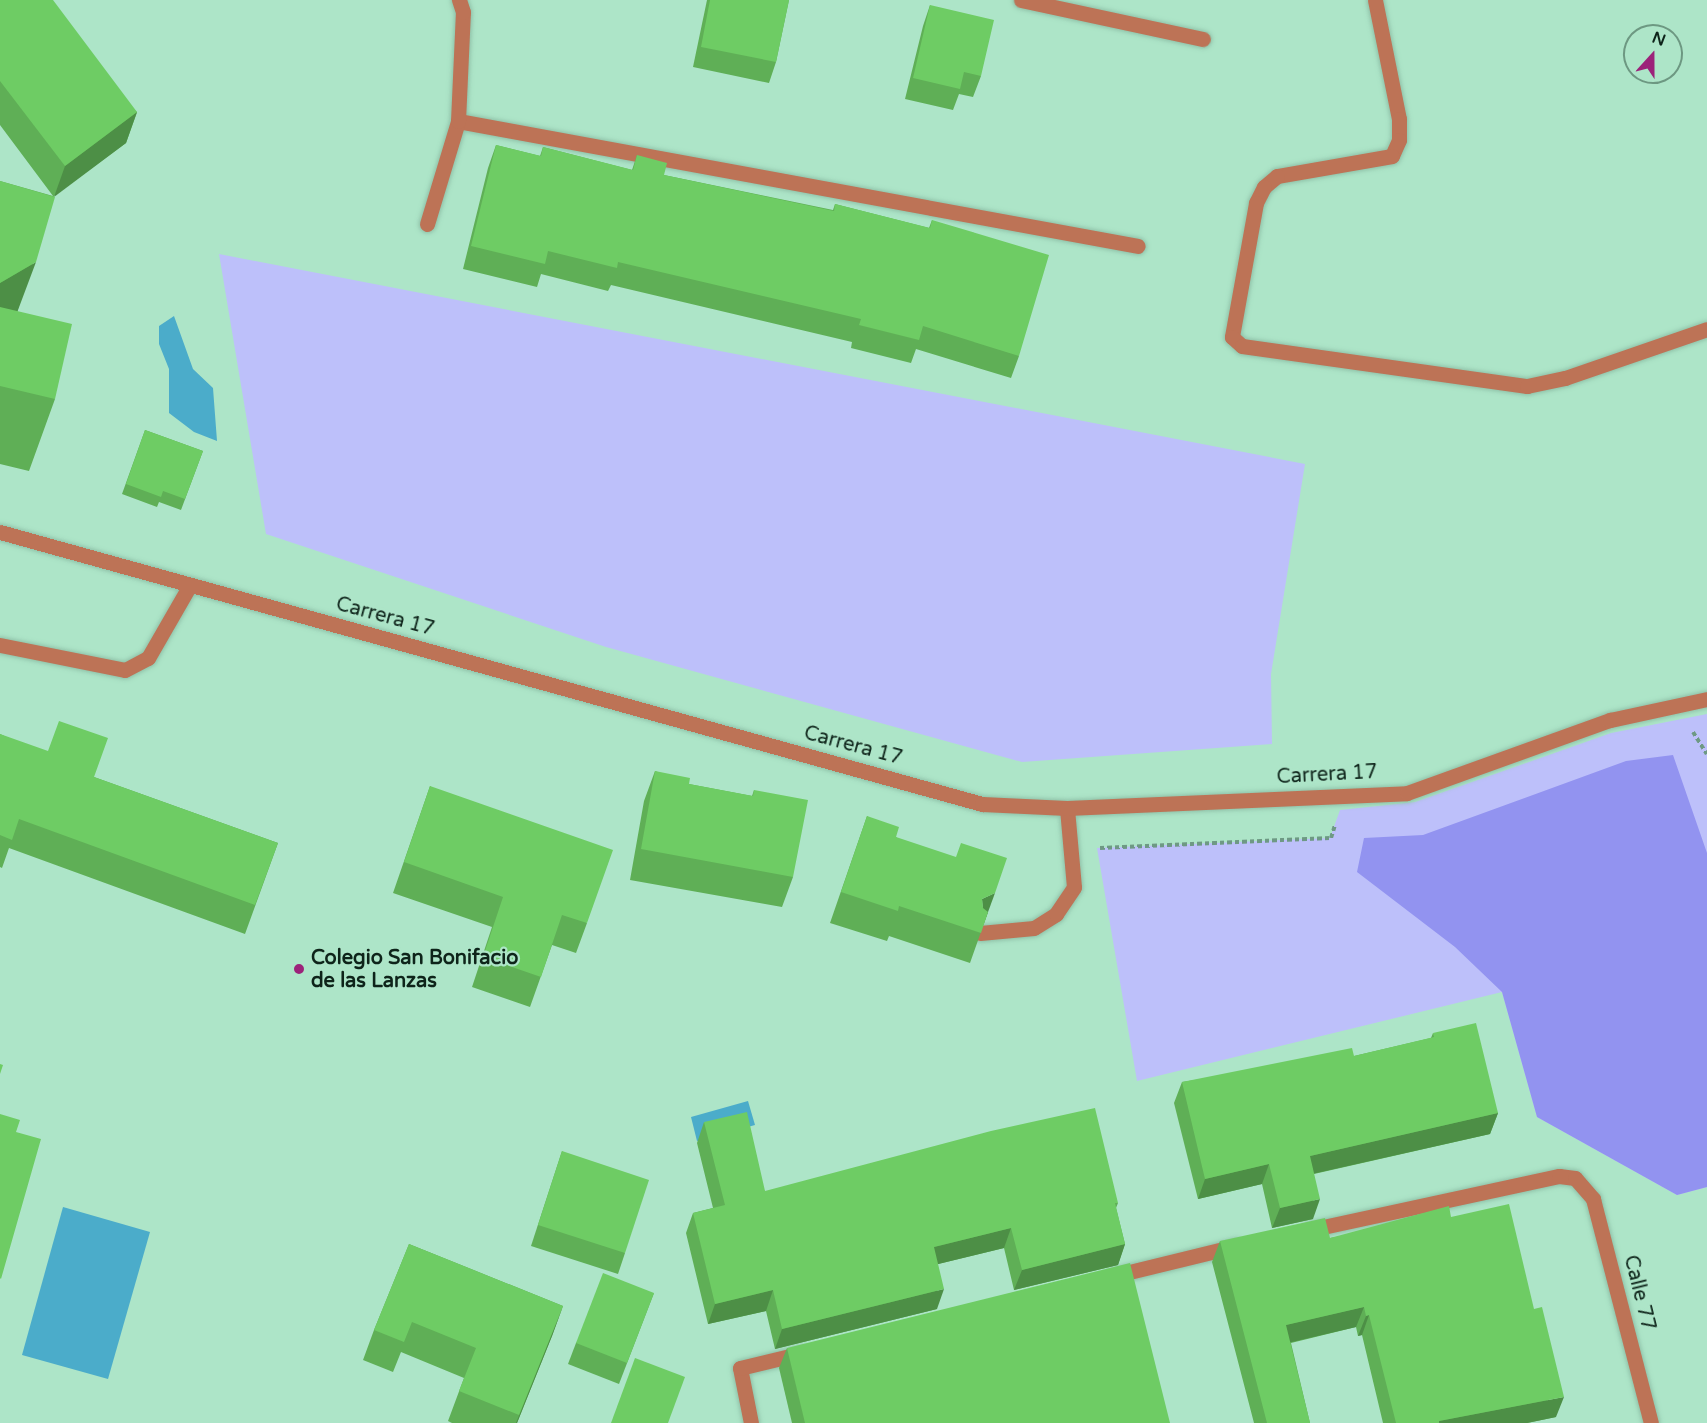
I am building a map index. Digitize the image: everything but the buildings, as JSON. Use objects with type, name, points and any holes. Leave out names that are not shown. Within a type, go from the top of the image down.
[{"type":"street","points":[[428,224],[458,121],[463,12],[459,0]]},
{"type":"street","points":[[1021,0],[1203,39]]},
{"type":"street","points":[[1375,0],[1399,119],[1399,140],[1392,156],[1277,176],[1264,187],[1256,203],[1232,338],[1242,346],[1527,386],[1565,378],[1707,329]]},
{"type":"street","points":[[458,121],[1138,246]]},
{"type":"street","name":"Carrera 17","points":[[0,532],[982,804],[1067,808],[1407,793],[1610,720],[1707,699]]},
{"type":"street","points":[[0,645],[125,670],[148,658],[190,585]]},
{"type":"street","points":[[980,933],[1034,928],[1056,914],[1074,887],[1067,808]]},
{"type":"street","name":"Calle 77","points":[[1290,1234],[1559,1176],[1575,1178],[1593,1199],[1651,1423]]},
{"type":"street","points":[[1097,1281],[1256,1241]]},
{"type":"street","points":[[751,1423],[740,1368],[818,1350]]},
{"type":"path","points":[[1689,727],[1707,754]]},
{"type":"shaded area","points":[[219,254],[1305,464],[1271,674],[1272,744],[1022,762],[606,647],[266,534]]},
{"type":"shaded area","points":[[174,316],[193,369],[213,388],[217,441],[194,432],[169,413],[169,369],[159,344],[159,326]]},
{"type":"shaded area","points":[[1707,714],[1707,1187],[1677,1195],[1537,1117],[1502,992],[1137,1081],[1097,848],[1330,838],[1340,810],[1415,802],[1611,733]]},
{"type":"shaded area","points":[[1673,755],[1707,853],[1707,1187],[1677,1195],[1537,1117],[1502,992],[1455,947],[1357,872],[1364,838],[1423,835],[1626,761]]},
{"type":"shaded area","points":[[748,1101],[755,1125],[697,1141],[691,1117]]},
{"type":"shaded area","points":[[63,1207],[150,1232],[108,1379],[22,1355]]},
{"type":"place","name":"Colegio San Bonifacio de las Lanzas","points":[[299,969]]}]
